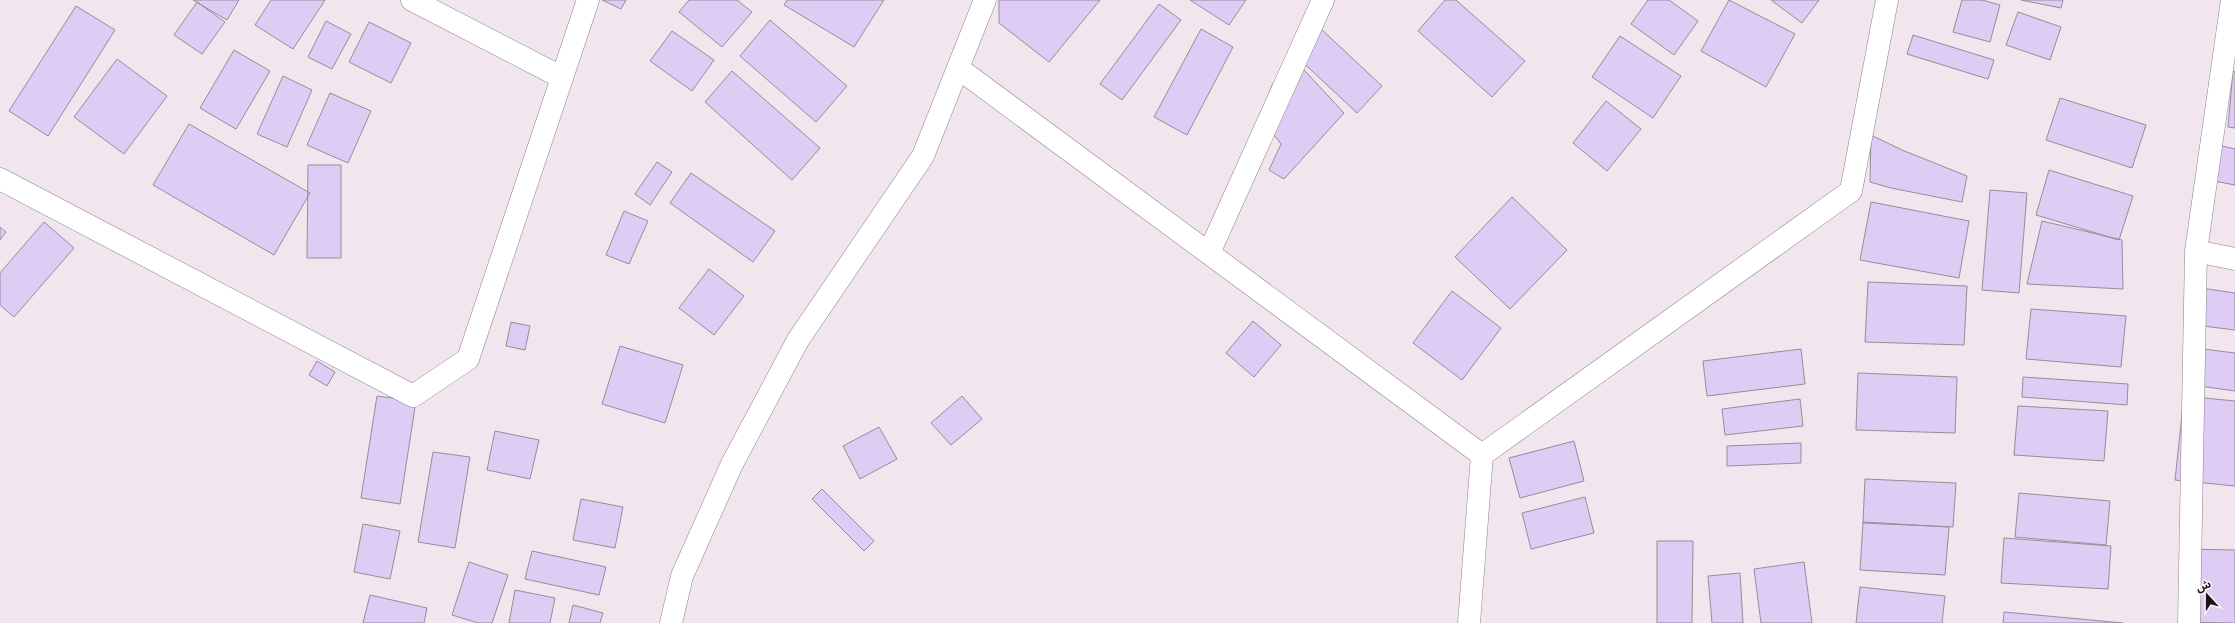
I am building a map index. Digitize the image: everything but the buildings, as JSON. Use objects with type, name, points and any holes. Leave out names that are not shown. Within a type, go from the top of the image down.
[{"type":"street","points":[[412,0],[561,77]]},
{"type":"street","points":[[0,179],[413,396],[468,359],[588,0]]},
{"type":"street","points":[[671,623],[682,576],[732,464],[798,340],[923,156],[986,0]]},
{"type":"street","points":[[1209,253],[1323,0]]},
{"type":"street","points":[[1469,623],[1482,455],[1851,191],[1887,0]]},
{"type":"street","points":[[2189,623],[2196,251],[2232,0]]},
{"type":"street","points":[[958,68],[1482,455]]},
{"type":"street","points":[[2196,251],[2235,259]]}]
